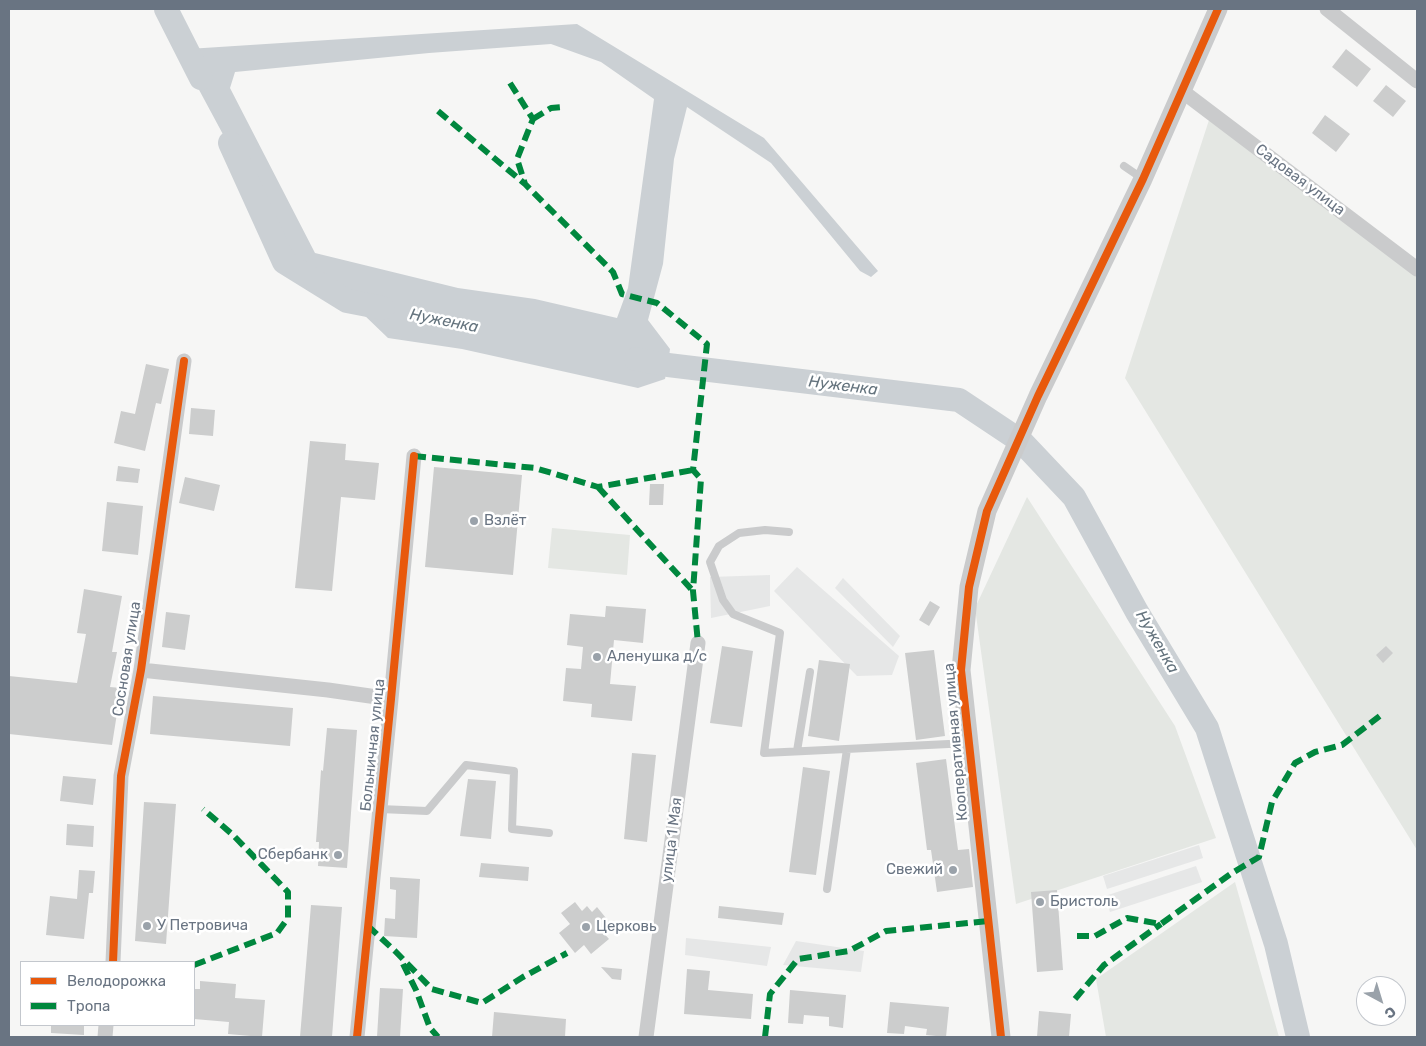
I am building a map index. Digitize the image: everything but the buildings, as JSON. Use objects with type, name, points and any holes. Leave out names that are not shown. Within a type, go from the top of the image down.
[{"type":"street","name":"Кооперативная улица","points":[[1001,1037],[961,670],[969,587],[987,511],[1038,396],[1143,179],[1218,9]]},
{"type":"street","points":[[1327,9],[1417,81]]},
{"type":"street","name":"Садовая улица","points":[[1182,90],[1417,269]]},
{"type":"street","name":"Сосновая улица","points":[[113,961],[121,776],[141,670],[184,361]]},
{"type":"street","name":"Больничная улица","points":[[357,1037],[414,456]]},
{"type":"street","name":"улица 1 Мая","points":[[646,1037],[698,643]]},
{"type":"street","points":[[141,670],[318,689],[391,699]]},
{"type":"lane","points":[[1124,166],[1143,179]]},
{"type":"lane","points":[[789,532],[765,530],[740,533],[719,546],[710,562],[723,600],[733,614],[780,633],[764,753],[969,743]]},
{"type":"lane","points":[[797,751],[810,672]]},
{"type":"lane","points":[[827,888],[847,749]]},
{"type":"lane","points":[[380,809],[427,811],[466,765],[514,771],[512,829],[549,833]]},
{"type":"shaded area","points":[[1210,117],[1417,275],[1417,850],[1125,378]]},
{"type":"shaded area","points":[[1027,497],[1175,726],[1216,838],[1016,904],[975,608]]},
{"type":"shaded area","points":[[552,528],[630,535],[627,575],[548,568]]},
{"type":"shaded area","points":[[797,567],[899,656],[892,675],[857,676],[774,591]]},
{"type":"shaded area","points":[[770,575],[770,606],[711,618],[710,577]]},
{"type":"shaded area","points":[[843,578],[900,636],[893,647],[835,588]]},
{"type":"shaded area","points":[[1199,845],[1203,858],[1107,889],[1103,876]]},
{"type":"shaded area","points":[[1196,866],[1202,882],[1110,912],[1105,896]]},
{"type":"shaded area","points":[[1235,882],[1279,1037],[1106,1037],[1096,979]]},
{"type":"shaded area","points":[[686,938],[771,947],[767,966],[685,955]]},
{"type":"shaded area","points":[[796,941],[864,951],[861,972],[783,965]]},
{"type":"water","points":[[577,24],[764,138],[878,271],[871,277],[860,271],[771,163],[687,107],[674,159],[663,264],[648,320],[670,349],[665,379],[638,388],[462,349],[388,338],[337,289],[290,259],[190,73],[188,49]],"holes":[[[551,44],[601,62],[654,99],[628,288],[617,318],[535,299],[458,288],[315,253],[230,88],[235,72],[429,53]]]},
{"type":"waterway","name":"Нуженка","points":[[166,9],[201,78]]},
{"type":"waterway","name":"Нуженка","points":[[230,143],[284,262],[347,301],[383,308]]},
{"type":"waterway","name":"Нуженка","points":[[636,359],[668,365],[959,400],[1022,442],[1074,497],[1137,612],[1207,728],[1276,944],[1298,1037]]},
{"type":"marked path","points":[[510,83],[533,119],[517,159],[525,184]]},
{"type":"marked path","points":[[533,119],[551,108],[562,107]]},
{"type":"marked path","points":[[438,111],[525,184],[613,272],[622,294],[657,303],[707,344],[693,470],[701,479],[693,591],[698,643]]},
{"type":"marked path","points":[[414,456],[535,468],[598,487],[693,470]]},
{"type":"marked path","points":[[598,487],[693,591]]},
{"type":"marked path","points":[[1077,936],[1095,936],[1127,918],[1161,924],[1232,873],[1259,857],[1272,802],[1295,763],[1315,752],[1342,745],[1381,715]]},
{"type":"marked path","points":[[195,965],[277,933],[288,918],[288,892],[233,835],[203,809]]},
{"type":"marked path","points":[[765,1037],[770,994],[798,959],[849,951],[886,931],[988,921]]},
{"type":"marked path","points":[[1075,999],[1104,965],[1161,924]]},
{"type":"marked path","points":[[368,926],[432,989],[482,1003],[523,977],[567,953]]},
{"type":"marked path","points":[[403,964],[416,990],[430,1028],[438,1037]]},
{"type":"cycle path","points":[[1001,1037],[961,670],[969,587],[987,511],[1038,396],[1143,179],[1218,9]]},
{"type":"cycle path","points":[[113,961],[121,776],[141,670],[184,361]]},
{"type":"cycle path","points":[[357,1037],[414,456]]},
{"type":"place","name":"Взлёт","points":[[474,521]]},
{"type":"place","name":"Аленушка д/с","points":[[597,657]]},
{"type":"place","name":"Сбербанк","points":[[338,855]]},
{"type":"place","name":"Свежий","points":[[953,870]]},
{"type":"place","name":"Бристоль","points":[[1040,902]]},
{"type":"place","name":"У Петровича","points":[[147,926]]},
{"type":"place","name":"Церковь","points":[[586,927]]}]
